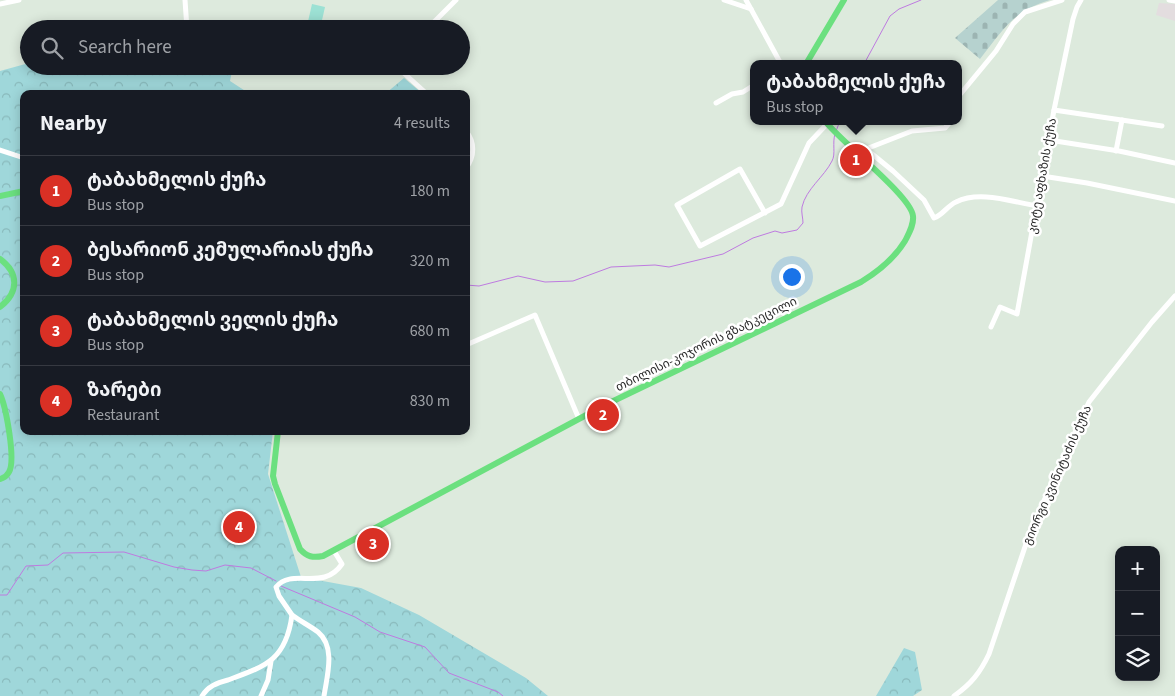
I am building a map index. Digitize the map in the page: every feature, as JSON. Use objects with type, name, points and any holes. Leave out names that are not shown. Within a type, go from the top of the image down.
[{"type":"main road","points":[[808,60],[844,0]]},
{"type":"main road","name":"თბილისი-კოჯორის გზატკეცილი","points":[[278,435],[273,476],[275,484],[298,544],[304,553],[316,558],[334,551],[605,404],[861,282],[880,270],[893,258],[910,231],[913,215],[898,192],[829,125]]},
{"type":"main road","points":[[0,196],[20,192]]},
{"type":"main road","points":[[0,259],[10,268],[14,282],[10,296],[0,307]]},
{"type":"main road","points":[[0,394],[4,404],[9,431],[11,466],[10,472],[6,477],[0,479]]},
{"type":"street","points":[[0,4],[19,0]]},
{"type":"street","points":[[186,0],[187,20]]},
{"type":"street","points":[[436,20],[456,0]]},
{"type":"street","points":[[724,0],[753,11]]},
{"type":"street","points":[[746,0],[779,60]]},
{"type":"street","points":[[962,93],[996,51],[1013,24],[1025,12],[1062,0]]},
{"type":"street","name":"კოტე აფხაზის ქუჩა","points":[[990,327],[1000,306],[1017,314],[1054,110],[1073,19],[1081,0]]},
{"type":"street","points":[[1169,0],[1175,1]]},
{"type":"street","points":[[407,75],[423,90]]},
{"type":"street","points":[[716,103],[732,94],[743,92],[750,88]]},
{"type":"street","points":[[1054,110],[1162,126]]},
{"type":"street","points":[[1116,151],[1122,120]]},
{"type":"street","points":[[764,212],[740,169],[677,205],[700,246],[781,204],[808,143],[823,125]]},
{"type":"street","points":[[866,149],[912,131],[945,128],[948,125]]},
{"type":"street","points":[[470,138],[474,144],[470,159]]},
{"type":"street","points":[[1049,140],[1175,163]]},
{"type":"street","points":[[848,145],[866,149],[915,190],[924,200],[934,218],[940,216],[955,202],[974,197],[1038,206]]},
{"type":"street","points":[[0,150],[20,157]]},
{"type":"street","points":[[1042,176],[1175,201]]},
{"type":"street","name":"გიორგი კვინიტაძის ქუჩა","points":[[954,696],[977,676],[989,654],[1030,529],[1089,402],[1175,296]]},
{"type":"street","points":[[470,343],[535,315],[579,419]]},
{"type":"street","points":[[324,696],[329,655],[326,642],[319,633],[292,615],[279,596],[276,587],[290,579],[316,580],[335,571],[342,564],[334,551]]},
{"type":"street","points":[[202,696],[211,686],[265,665],[277,655],[285,642],[292,615]]},
{"type":"street","points":[[261,696],[268,680],[271,660]]},
{"type":"shaded area","points":[[1159,3],[1175,4],[1175,21],[1156,15]]},
{"type":"shaded area","points":[[312,4],[325,7],[322,20],[308,20]]},
{"type":"green space","points":[[998,0],[1050,0],[1018,16],[1002,30],[980,59],[955,38]]},
{"type":"green space","points":[[20,65],[20,75],[231,75],[230,81],[244,90],[20,90],[20,435],[273,435],[268,474],[301,577],[361,588],[419,615],[526,678],[548,696],[0,696],[0,71]]},
{"type":"green space","points":[[404,78],[418,90],[390,90]]},
{"type":"green space","points":[[904,648],[915,652],[922,690],[913,696],[876,696]]},
{"type":"waterway","points":[[866,60],[890,16],[899,9],[921,0]]},
{"type":"waterway","points":[[836,131],[838,125]]},
{"type":"waterway","points":[[470,285],[479,286],[518,276],[545,282],[573,281],[611,267],[655,265],[669,267],[723,254],[753,238],[775,231],[782,233],[797,230],[803,223],[802,209],[807,194],[829,167],[833,158],[835,134]]},
{"type":"waterway","points":[[0,595],[7,595],[26,566],[48,565],[63,553],[124,552],[174,567],[192,570],[206,571],[225,565],[251,568],[276,581]]},
{"type":"waterway","points":[[281,586],[355,617],[380,632],[425,647],[449,673],[498,692],[503,696]]},
{"type":"place","name":"ტაბახმელის ქუჩა","points":[[856,160]]},
{"type":"place","name":"ბესარიონ კემულარიას ქუჩა","points":[[603,415]]},
{"type":"place","name":"ზარები","points":[[239,527]]},
{"type":"place","name":"ტაბახმელის ველის ქუჩა","points":[[373,544]]}]
